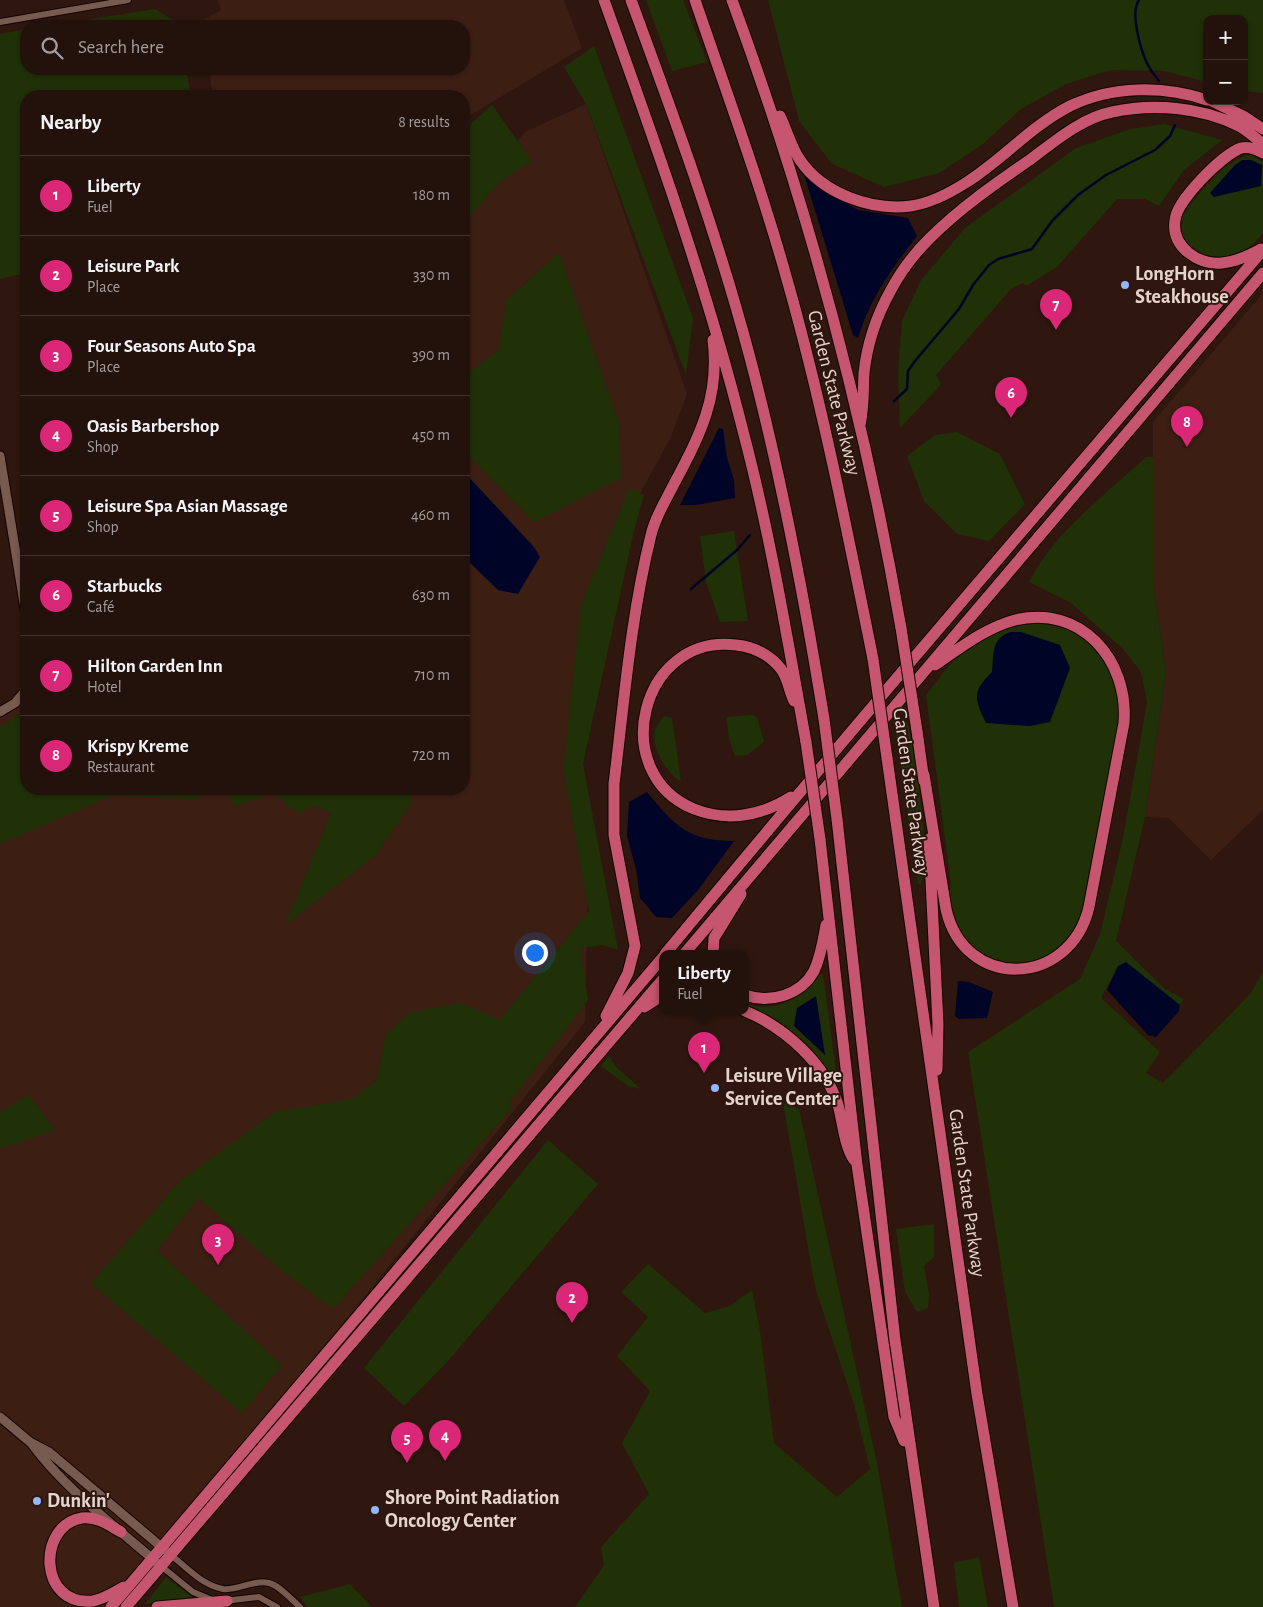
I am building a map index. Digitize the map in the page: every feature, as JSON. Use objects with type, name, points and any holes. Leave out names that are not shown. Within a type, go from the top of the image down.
[{"type":"highway","points":[[604,0],[671,186],[708,303],[743,430],[772,554],[806,742],[820,839],[857,1165],[894,1417],[911,1458]]},
{"type":"highway","points":[[631,0],[679,129],[717,243],[749,354],[784,498],[824,719],[837,819],[895,1340],[934,1607]]},
{"type":"highway","name":"Garden State Parkway","points":[[695,0],[739,126],[788,284],[832,457],[873,659],[984,1440],[1013,1607]]},
{"type":"highway","points":[[732,0],[751,50],[783,148],[826,296],[859,427],[901,628],[950,924],[959,941],[978,958],[1002,968],[1034,968],[1061,954],[1076,940],[1082,929],[1089,907],[1124,723],[1124,699],[1118,672],[1104,650],[1085,632],[1062,622],[1036,618],[1014,621],[990,630],[924,673]]},
{"type":"highway","points":[[751,50],[801,161],[812,174],[838,192],[878,205],[912,206],[930,201],[947,193],[968,182],[1052,116],[1072,105],[1097,97],[1136,89],[1167,90],[1203,99]]},
{"type":"highway","points":[[1220,105],[1246,117],[1263,129]]},
{"type":"highway","points":[[859,427],[864,410],[864,372],[869,344],[890,291],[904,267],[929,239],[980,194],[1069,131],[1111,112],[1144,108],[1184,109],[1209,115],[1239,126],[1263,144]]},
{"type":"highway","points":[[1246,117],[1263,118]]},
{"type":"highway","points":[[1263,153],[1254,148],[1243,148],[1231,153],[1183,201],[1175,220],[1178,242],[1188,253],[1212,264],[1244,258],[1263,249]]},
{"type":"highway","points":[[669,950],[798,793],[1263,249]]},
{"type":"highway","points":[[687,950],[1263,273]]},
{"type":"highway","points":[[594,1038],[628,973],[634,946],[614,835],[614,784],[642,573],[651,533],[661,508],[697,442],[712,397],[714,352],[708,303]]},
{"type":"highway","points":[[798,793],[780,804],[753,814],[732,817],[705,814],[685,805],[671,796],[661,784],[648,762],[643,735],[643,721],[646,705],[653,689],[675,662],[699,649],[731,644],[747,646],[771,658],[784,675],[801,716]]},
{"type":"highway","points":[[924,775],[929,833],[938,1024],[936,1102]]},
{"type":"highway","points":[[713,950],[714,938],[740,899],[744,883]]},
{"type":"highway","points":[[749,996],[759,999],[773,998],[791,993],[805,981],[812,973],[818,961],[828,914]]},
{"type":"highway","points":[[111,1607],[659,962]]},
{"type":"highway","points":[[126,1607],[659,984]]},
{"type":"highway","points":[[629,1018],[659,998]]},
{"type":"highway","points":[[749,1013],[782,1032],[802,1049],[823,1076],[836,1101],[849,1152],[857,1165]]},
{"type":"highway","points":[[121,1532],[95,1518],[74,1520],[64,1527],[56,1538],[50,1557],[50,1573],[53,1582],[61,1593],[77,1602],[97,1600],[130,1584]]},
{"type":"highway","points":[[157,1607],[226,1601]]},
{"type":"street","points":[[0,22],[128,0]]},
{"type":"street","points":[[0,456],[20,578]]},
{"type":"street","points":[[0,712],[15,703],[20,697]]},
{"type":"street","points":[[0,1417],[30,1442],[49,1452],[198,1578],[210,1584],[231,1589],[258,1583],[271,1583],[300,1607]]},
{"type":"street","points":[[30,1442],[42,1459],[121,1532],[199,1595],[226,1601],[259,1597],[277,1607]]},
{"type":"shaded area","points":[[218,0],[564,0],[582,48],[470,115],[470,90],[212,90],[210,75],[470,75],[470,20],[203,20],[221,10]]},
{"type":"shaded area","points":[[586,104],[687,394],[671,437],[637,499],[574,797],[589,842],[585,1022],[207,1493],[111,1607],[0,1607],[0,712],[20,695],[20,795],[470,795],[470,197],[525,132]]},
{"type":"shaded area","points":[[1263,293],[1263,810],[1211,860],[1169,818],[1145,817],[1166,672],[1153,582],[1153,422]]},
{"type":"green space","points":[[646,0],[683,0],[707,62],[672,71]]},
{"type":"green space","points":[[768,0],[1263,0],[1263,93],[1248,91],[1248,15],[1203,15],[1203,81],[1164,71],[1111,70],[1066,84],[1021,109],[983,144],[939,173],[884,187],[832,164],[799,121]]},
{"type":"green space","points":[[155,9],[173,20],[85,20]]},
{"type":"green space","points":[[20,30],[20,75],[187,75],[190,90],[20,90],[20,274],[0,279],[0,34]]},
{"type":"green space","points":[[594,46],[693,318],[686,375],[586,104],[564,67]]},
{"type":"green space","points":[[492,105],[532,161],[501,181],[470,216],[470,125]]},
{"type":"green space","points":[[1164,124],[1222,140],[1184,170],[1159,206],[1145,199],[1117,199],[1057,267],[1026,286],[1023,283],[1011,289],[936,375],[941,384],[900,428],[898,370],[902,321],[921,280],[965,228],[1076,148],[1131,129]]},
{"type":"green space","points":[[1251,154],[1263,162],[1263,233],[1249,248],[1235,255],[1216,258],[1198,254],[1184,243],[1180,234],[1179,218],[1220,172],[1240,158]]},
{"type":"green space","points":[[559,252],[619,423],[621,478],[534,522],[470,457],[470,372],[498,351],[506,301]]},
{"type":"green space","points":[[957,432],[1000,454],[1025,504],[989,541],[957,534],[924,501],[907,456],[935,435]]},
{"type":"green space","points":[[1146,457],[1153,457],[1153,582],[1166,672],[1145,817],[1116,941],[1165,989],[1184,999],[1180,1005],[1118,966],[1101,998],[1160,1052],[1146,1073],[1163,1083],[1251,993],[1263,971],[1263,1607],[1054,1607],[968,1052],[1080,979],[1100,934],[1123,838],[1147,702],[1141,672],[1123,649],[1071,603],[1029,582],[1052,547],[1066,530]]},
{"type":"green space","points":[[629,488],[644,495],[634,531],[583,764],[618,950],[603,945],[580,948],[588,1000],[509,1103],[513,1107],[333,1309],[281,1270],[198,1198],[157,1251],[282,1365],[242,1413],[91,1283],[180,1181],[275,1112],[352,1099],[377,1080],[386,1034],[411,1012],[460,1003],[500,1020],[589,911],[563,768],[581,605]]},
{"type":"green space","points":[[734,531],[748,621],[720,622],[706,582],[700,536]]},
{"type":"green space","points":[[1039,622],[1074,631],[1089,641],[1114,673],[1121,709],[1079,927],[1051,957],[1018,966],[989,960],[972,947],[959,931],[950,906],[949,892],[951,884],[926,695],[952,662],[971,646],[1003,630]]},
{"type":"green space","points":[[20,713],[20,795],[200,795],[200,799],[111,796],[0,844],[0,727]]},
{"type":"green space","points":[[752,715],[757,717],[764,742],[747,755],[735,756],[729,739],[726,717]]},
{"type":"green space","points":[[664,716],[672,718],[681,782],[670,773],[661,759],[655,744],[655,730]]},
{"type":"green space","points":[[907,721],[921,804],[924,870],[921,884],[918,884],[896,735]]},
{"type":"green space","points":[[228,795],[268,795],[235,807]]},
{"type":"green space","points":[[275,795],[411,795],[411,804],[375,856],[285,925],[331,813],[313,805],[299,814]]},
{"type":"green space","points":[[823,974],[840,1100],[834,1086],[809,1048],[776,1019],[749,1007],[749,1004],[767,1007],[788,1001],[806,990]]},
{"type":"green space","points":[[609,1056],[616,1067],[641,1089],[628,1086],[601,1066]]},
{"type":"green space","points":[[29,1095],[55,1130],[0,1149],[0,1113]]},
{"type":"green space","points":[[783,1103],[799,1109],[877,1463],[902,1607],[575,1607],[604,1565],[601,1547],[649,1494],[622,1443],[650,1391],[617,1356],[648,1317],[621,1292],[648,1264],[705,1313],[730,1306],[752,1290],[760,1331],[774,1443],[837,1497],[870,1469],[854,1404],[815,1287]]},
{"type":"green space","points":[[548,1140],[598,1184],[449,1360],[404,1406],[364,1368]]},
{"type":"green space","points":[[934,1224],[934,1257],[924,1266],[929,1294],[928,1308],[917,1312],[905,1292],[896,1229]]},
{"type":"green space","points":[[979,1557],[988,1607],[959,1607],[954,1563]]},
{"type":"green space","points":[[166,1577],[196,1600],[145,1604]]},
{"type":"green space","points":[[350,1584],[372,1607],[308,1607],[300,1597]]},
{"type":"water","points":[[1242,160],[1251,160],[1262,165],[1261,186],[1214,197],[1210,193],[1234,166]]},
{"type":"water","points":[[804,174],[820,189],[858,210],[908,218],[917,236],[890,272],[876,296],[858,338],[853,335]]},
{"type":"water","points":[[719,428],[723,429],[727,458],[734,480],[735,498],[696,505],[680,505]]},
{"type":"water","points":[[470,478],[534,547],[540,557],[518,594],[498,590],[470,563]]},
{"type":"water","points":[[1010,632],[1021,632],[1060,645],[1070,668],[1050,722],[1030,726],[986,723],[982,714],[977,701],[978,690],[992,672],[996,643]]},
{"type":"water","points":[[647,792],[666,814],[684,829],[705,838],[734,841],[698,890],[672,918],[656,917],[640,898],[636,869],[627,836],[629,802]]},
{"type":"water","points":[[1126,962],[1180,1005],[1179,1011],[1156,1037],[1148,1035],[1107,990],[1118,966]]},
{"type":"water","points":[[958,981],[969,982],[993,992],[987,1018],[959,1019],[955,1016]]},
{"type":"water","points":[[816,996],[825,1055],[794,1026],[797,1008]]},
{"type":"waterway","points":[[1139,0],[1135,13],[1139,39],[1147,64],[1159,81]]},
{"type":"waterway","points":[[894,401],[907,389],[908,371],[959,309],[973,285],[989,265],[998,259],[1032,249],[1052,221],[1078,195],[1106,175],[1155,150],[1170,136],[1175,125]]},
{"type":"waterway","points":[[691,589],[737,550],[750,535]]},
{"type":"place","name":"LongHorn Steakhouse","points":[[1125,285]]},
{"type":"place","name":"Hilton Garden Inn","points":[[1056,330]]},
{"type":"place","name":"Starbucks","points":[[1011,418]]},
{"type":"place","name":"Krispy Kreme","points":[[1187,447]]},
{"type":"place","name":"Liberty","points":[[704,1073]]},
{"type":"place","name":"Leisure Village Service Center","points":[[715,1088]]},
{"type":"place","name":"Four Seasons Auto Spa","points":[[218,1265]]},
{"type":"place","name":"Leisure Park","points":[[572,1323]]},
{"type":"place","name":"Oasis Barbershop","points":[[445,1461]]},
{"type":"place","name":"Leisure Spa Asian Massage","points":[[407,1463]]},
{"type":"place","name":"Dunkin'","points":[[37,1501]]},
{"type":"place","name":"Shore Point Radiation Oncology Center","points":[[375,1510]]}]
